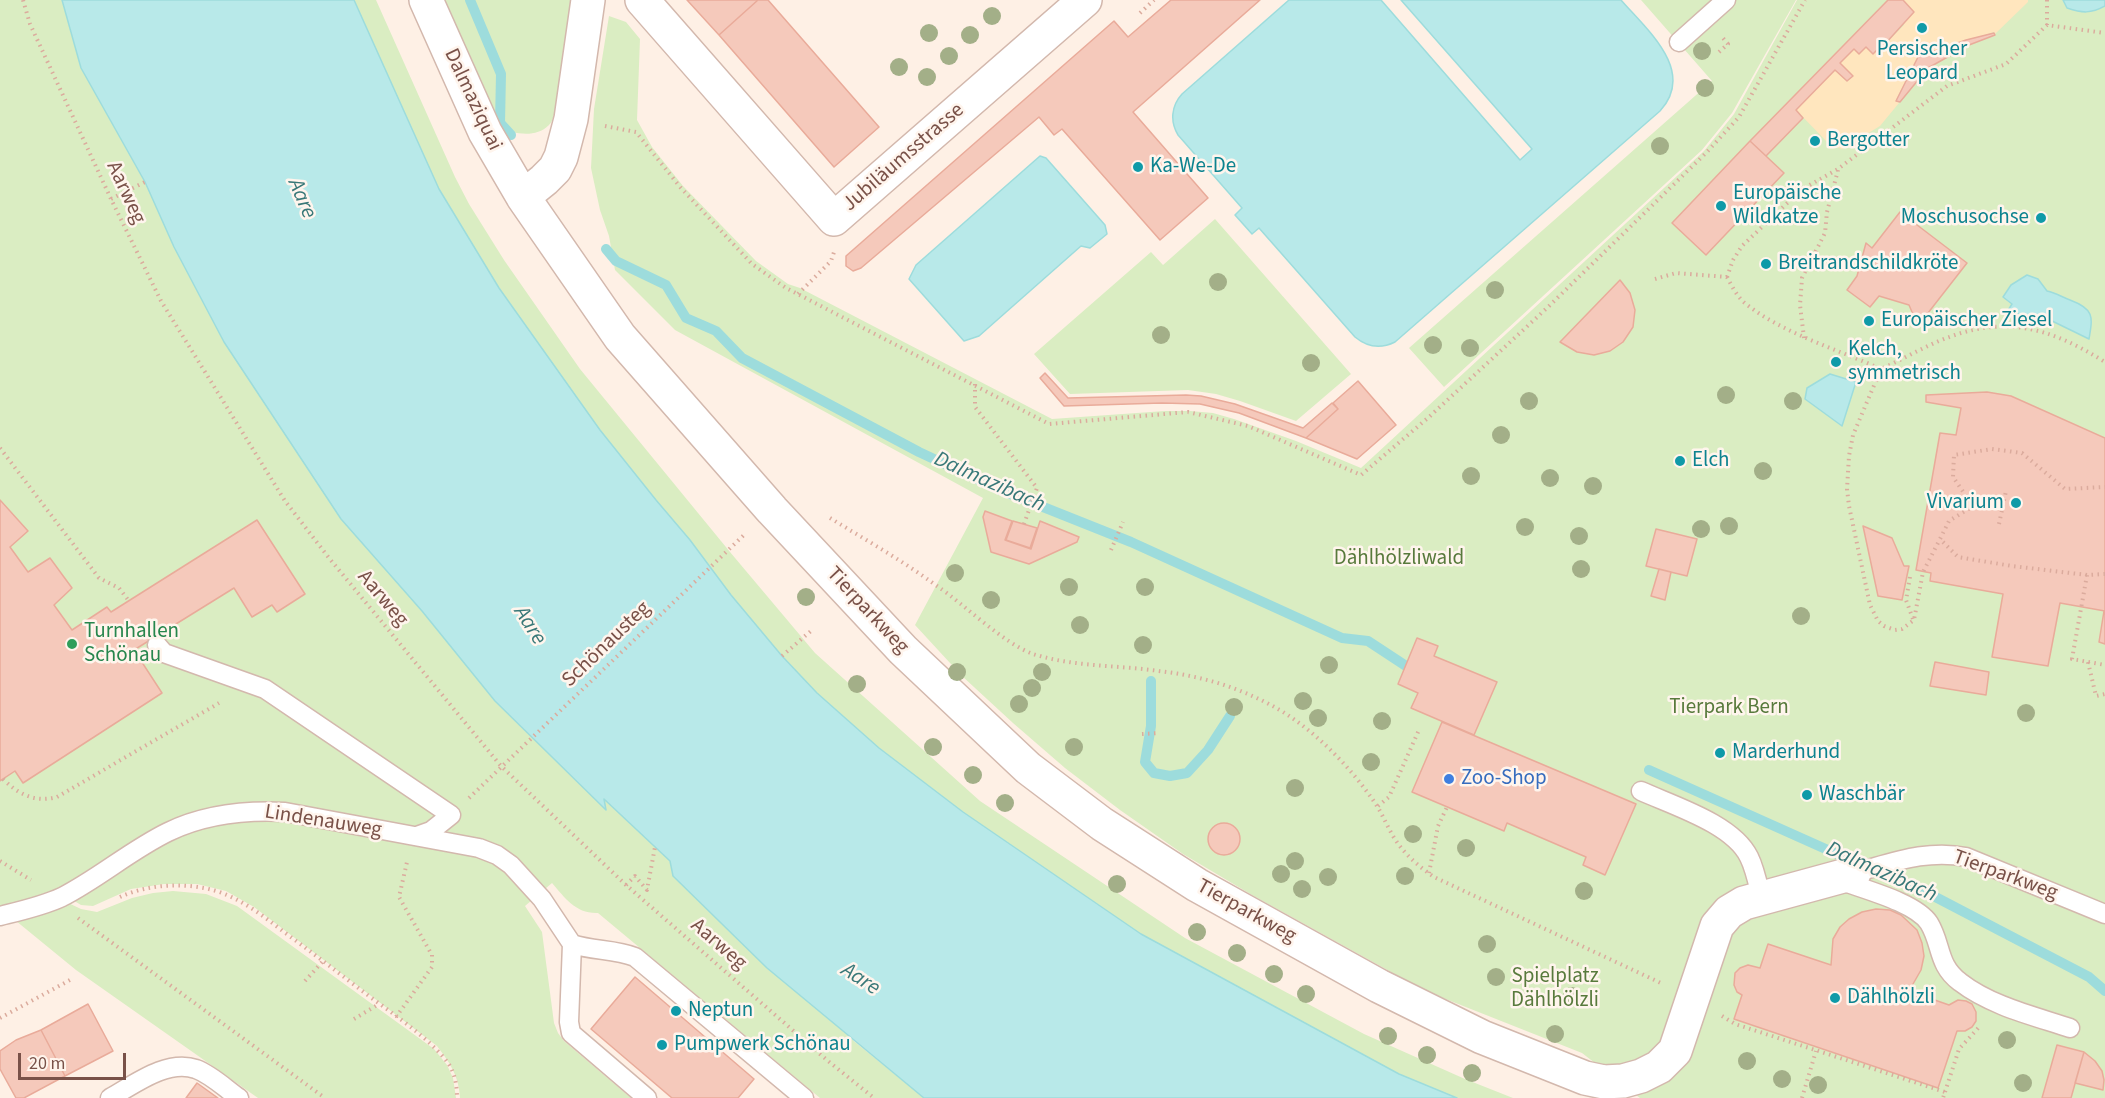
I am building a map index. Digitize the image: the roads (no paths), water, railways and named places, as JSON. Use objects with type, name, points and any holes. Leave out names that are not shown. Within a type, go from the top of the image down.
[{"type":"street","name":"Dalmaziquai","points":[[426,0],[485,132],[523,196]]},
{"type":"street","points":[[523,196],[555,169],[561,157],[571,119],[588,0]]},
{"type":"street","name":"Jubiläumsstrasse","points":[[642,0],[834,234],[1086,0]]},
{"type":"street","name":"Tierparkweg","points":[[523,196],[620,337],[772,510],[903,650],[1003,745],[1028,768],[1102,824],[1197,885],[1379,986],[1482,1037],[1585,1078],[1604,1082],[1623,1081],[1641,1076],[1659,1067],[1675,1051],[1718,926],[1736,907],[1761,897],[1844,876]]},
{"type":"lane","points":[[1679,42],[1726,0]]},
{"type":"lane","points":[[158,645],[164,653],[265,689],[451,815],[431,831],[416,836]]},
{"type":"lane","points":[[1641,791],[1717,825],[1737,840],[1750,858],[1761,897]]},
{"type":"lane","name":"Lindenauweg","points":[[0,916],[52,900],[169,831],[198,820],[227,813],[257,810],[285,812],[416,836],[479,848],[496,855],[511,865],[542,899],[572,944]]},
{"type":"lane","name":"Tierparkweg","points":[[1844,876],[1928,854],[1947,853],[1966,857],[2105,914]]},
{"type":"lane","points":[[1844,876],[1896,901],[1928,921],[1944,964],[1960,982],[1991,999],[2070,1028]]},
{"type":"lane","points":[[647,1098],[571,1033],[569,1028],[572,944],[584,948],[617,951],[635,957],[804,1098]]},
{"type":"lane","points":[[110,1098],[156,1073],[176,1067],[196,1069],[239,1098]]},
{"type":"water","name":"Aare","points":[[62,0],[354,0],[439,189],[499,288],[600,430],[690,540],[731,595],[782,656],[817,693],[879,748],[963,812],[1141,934],[1399,1074],[1457,1098],[924,1098],[767,968],[673,876],[670,861],[604,799],[606,810],[495,701],[422,611],[341,519],[224,342],[174,247],[145,182],[81,68]]},
{"type":"water","points":[[1289,0],[1381,0],[1520,160],[1532,149],[1401,0],[1621,0],[1664,51],[1671,66],[1673,81],[1670,96],[1660,111],[1395,342],[1385,346],[1369,345],[1355,337],[1259,228],[1252,234],[1235,215],[1242,208],[1178,135],[1174,125],[1174,109],[1182,94]]},
{"type":"water","points":[[2063,0],[2105,0],[2105,6],[2082,12],[2067,8]]},
{"type":"water","points":[[1040,156],[1046,158],[1105,225],[1107,234],[1090,248],[1081,246],[979,336],[964,341],[909,279],[916,265]]},
{"type":"water","points":[[2027,275],[2038,279],[2047,291],[2078,303],[2088,310],[2091,319],[2089,339],[2048,319],[2007,312],[2012,304],[2003,297],[2011,285]]},
{"type":"water","points":[[1830,374],[1856,382],[1842,426],[1805,399],[1807,388]]},
{"type":"waterway","name":"Dalmazibach","points":[[470,0],[501,74],[500,123],[511,135]]},
{"type":"waterway","name":"Dalmazibach","points":[[606,249],[616,261],[666,285],[686,318],[716,331],[742,358],[919,452],[998,489],[1131,542],[1342,638],[1368,641],[1406,666]]},
{"type":"waterway","points":[[1151,681],[1151,726],[1145,762],[1154,773],[1170,776],[1187,773],[1208,750],[1230,716]]},
{"type":"waterway","name":"Dalmazibach","points":[[1649,770],[1922,890],[2089,977],[2105,991]]},
{"type":"place","name":"Persischer Leopard","points":[[1922,28]]},
{"type":"place","name":"Bergotter","points":[[1815,141]]},
{"type":"place","name":"Ka-We-De","points":[[1138,167]]},
{"type":"place","name":"Europäische Wildkatze","points":[[1721,206]]},
{"type":"place","name":"Moschusochse","points":[[2041,218]]},
{"type":"place","name":"Breitrandschildkröte","points":[[1766,264]]},
{"type":"place","name":"Europäischer Ziesel","points":[[1869,321]]},
{"type":"place","name":"Kelch, symmetrisch","points":[[1836,362]]},
{"type":"place","name":"Elch","points":[[1680,461]]},
{"type":"place","name":"Vivarium","points":[[2016,503]]},
{"type":"place","name":"Turnhallen Schönau","points":[[72,644]]},
{"type":"place","name":"Marderhund","points":[[1720,753]]},
{"type":"place","name":"Zoo-Shop","points":[[1449,779]]},
{"type":"place","name":"Waschbär","points":[[1807,795]]},
{"type":"place","name":"Dählhölzli","points":[[1835,998]]},
{"type":"place","name":"Neptun","points":[[676,1011]]},
{"type":"place","name":"Pumpwerk Schönau","points":[[662,1045]]},
{"type":"park label","name":"Dählhölzliwald","points":[[1399,559]]},
{"type":"park label","name":"Tierpark Bern","points":[[1729,708]]},
{"type":"park label","name":"Spielplatz Dählhölzli","points":[[1555,989]]}]
